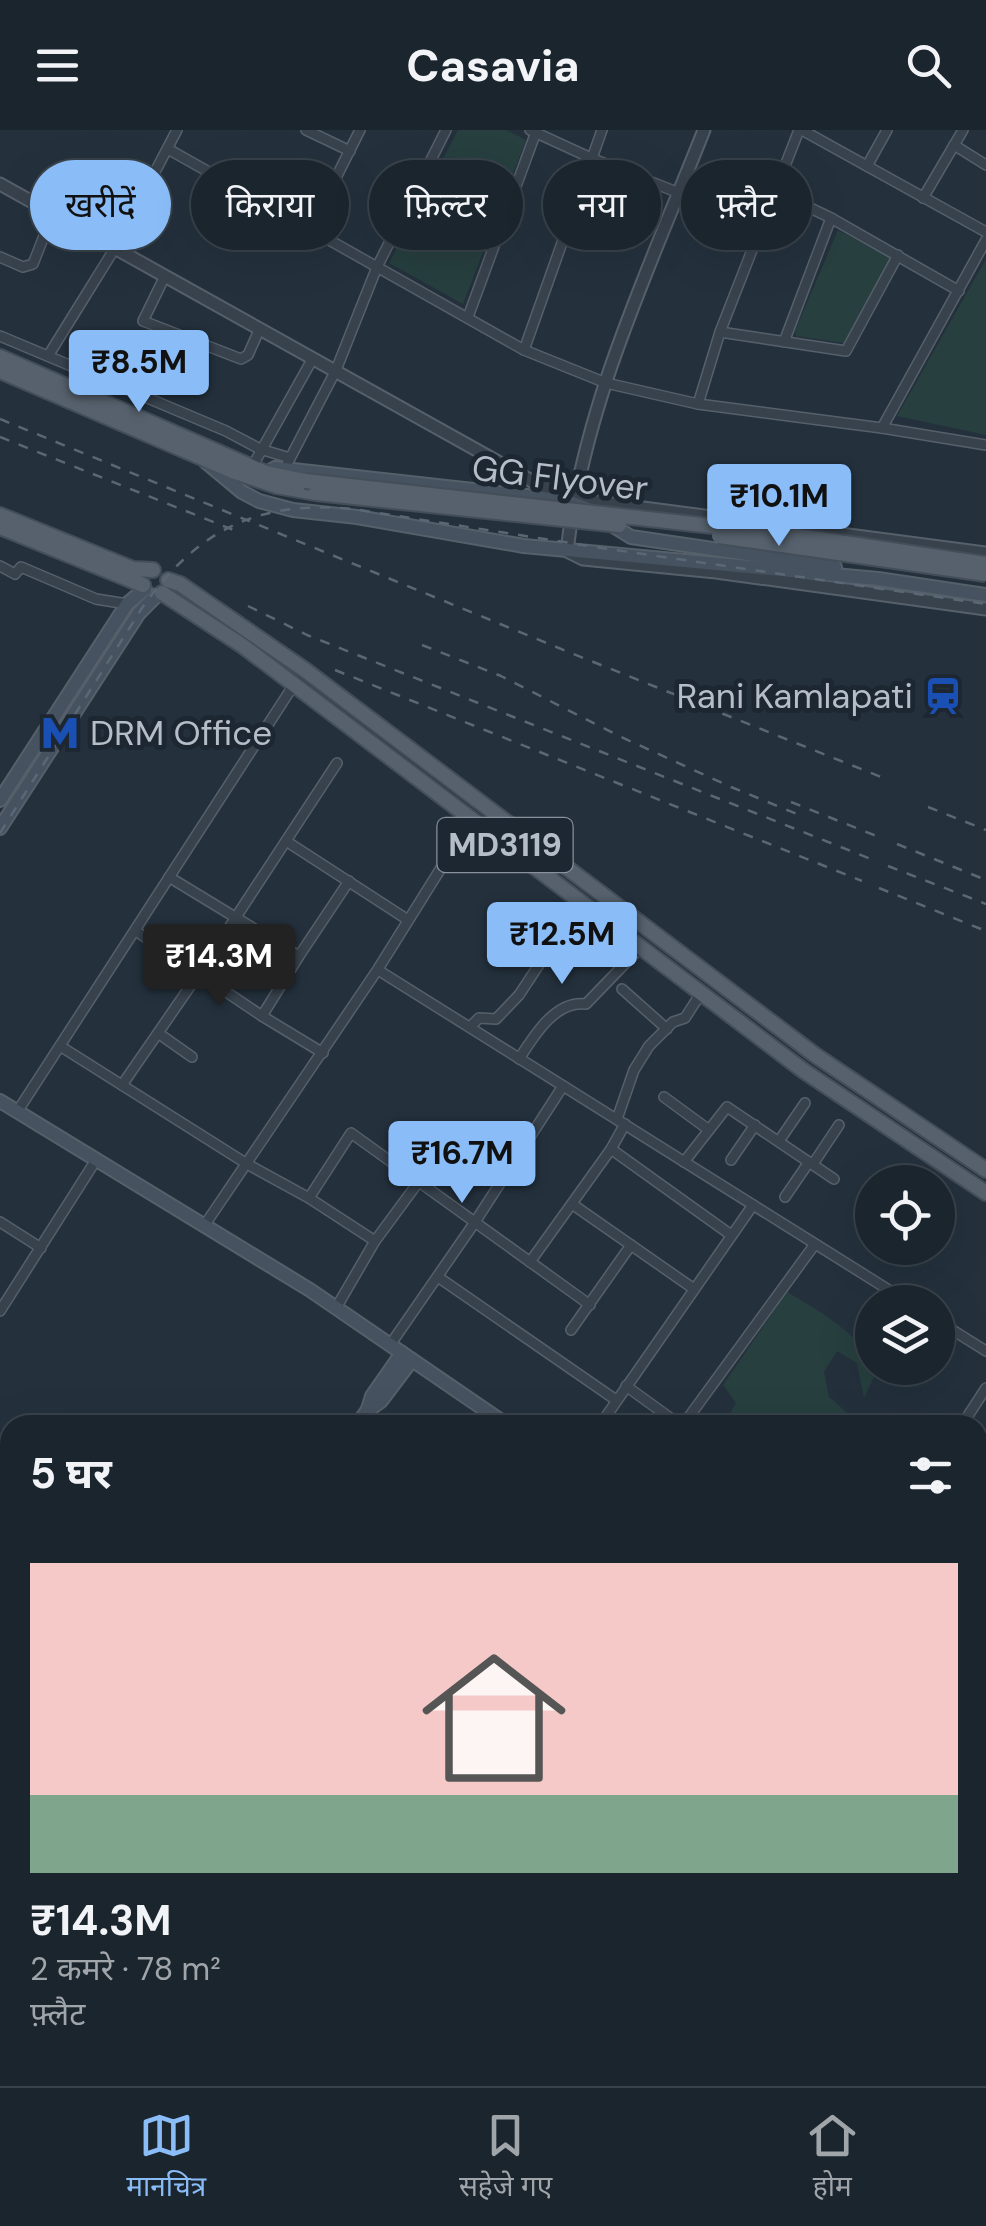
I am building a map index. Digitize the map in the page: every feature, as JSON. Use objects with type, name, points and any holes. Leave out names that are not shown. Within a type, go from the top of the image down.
[{"type":"main road","points":[[0,357],[11,371]]},
{"type":"main road","name":"GG Flyover","points":[[11,371],[200,458],[276,486],[690,532],[986,574]]},
{"type":"main road","name":"GG Flyover","points":[[11,371],[259,470],[305,481],[784,534],[986,564]]},
{"type":"main road","points":[[200,458],[242,492],[293,510],[524,546],[986,592]]},
{"type":"main road","points":[[259,470],[287,464],[574,501],[632,537],[986,592]]},
{"type":"main road","points":[[0,516],[133,569],[164,573],[0,828]]},
{"type":"main road","name":"MD3119","points":[[0,526],[155,589],[243,646],[804,1071],[986,1194]]},
{"type":"main road","name":"MD3119","points":[[155,589],[180,584],[305,670],[801,1045],[986,1170]]},
{"type":"main road","points":[[0,800],[127,604],[155,589]]},
{"type":"main road","points":[[456,809],[468,794]]},
{"type":"main road","points":[[0,1101],[336,1308],[493,1415]]},
{"type":"main road","points":[[364,1415],[372,1396],[407,1356]]},
{"type":"street","points":[[162,160],[177,130]]},
{"type":"street","points":[[306,130],[350,151]]},
{"type":"street","points":[[346,160],[360,130]]},
{"type":"street","points":[[0,336],[226,431],[287,464],[336,370],[377,267],[446,130]]},
{"type":"street","points":[[524,350],[602,130]]},
{"type":"street","points":[[704,130],[604,382],[574,501],[567,550],[584,559],[716,572],[986,609]]},
{"type":"street","points":[[788,160],[801,130],[986,232]]},
{"type":"street","points":[[866,166],[887,130]]},
{"type":"street","points":[[923,198],[963,130]]},
{"type":"street","points":[[468,318],[533,131],[679,193]]},
{"type":"street","points":[[954,145],[986,165]]},
{"type":"street","points":[[168,149],[191,162]]},
{"type":"street","points":[[0,184],[30,201]]},
{"type":"street","points":[[812,209],[959,291]]},
{"type":"street","points":[[784,342],[831,218]]},
{"type":"street","points":[[882,428],[986,240]]},
{"type":"street","points":[[0,257],[22,268],[32,264],[38,250]]},
{"type":"street","points":[[48,356],[114,250]]},
{"type":"street","points":[[119,250],[522,476],[574,501],[986,553]]},
{"type":"street","points":[[345,250],[524,350],[604,382],[698,404],[986,445]]},
{"type":"street","points":[[698,404],[720,332],[752,250]]},
{"type":"street","points":[[720,332],[846,351],[898,256]]},
{"type":"street","points":[[166,276],[143,321],[242,359],[248,355],[260,328]]},
{"type":"street","points":[[259,470],[260,449],[314,358]]},
{"type":"street","points":[[0,566],[15,574],[20,567],[96,599],[127,604]]},
{"type":"street","points":[[18,1112],[293,686]]},
{"type":"street","points":[[122,1085],[337,762]]},
{"type":"street","points":[[286,841],[408,920]]},
{"type":"street","points":[[204,1226],[378,970],[446,860]]},
{"type":"street","points":[[169,877],[298,956]]},
{"type":"street","points":[[262,1016],[349,880]]},
{"type":"street","points":[[136,931],[319,1058]]},
{"type":"street","points":[[470,1027],[479,1018],[496,1019],[519,995],[552,945],[566,956]]},
{"type":"street","points":[[519,1059],[559,1010],[574,1002],[586,1004],[641,947]]},
{"type":"street","points":[[378,970],[881,1285]]},
{"type":"street","points":[[622,989],[668,1030]]},
{"type":"street","points":[[530,1262],[611,1149],[634,1070],[649,1046],[673,1022],[685,1018],[701,993]]},
{"type":"street","points":[[158,1033],[192,1057]]},
{"type":"street","points":[[60,1046],[376,1241]]},
{"type":"street","points":[[390,1345],[563,1086]]},
{"type":"street","points":[[664,1097],[709,1130]]},
{"type":"street","points":[[779,1142],[805,1103]]},
{"type":"street","points":[[684,1162],[727,1107],[834,1179]]},
{"type":"street","points":[[731,1160],[754,1125]]},
{"type":"street","points":[[785,1196],[839,1125]]},
{"type":"street","points":[[309,1198],[351,1133],[590,1305]]},
{"type":"street","points":[[611,1149],[731,1235]]},
{"type":"street","points":[[336,1308],[376,1241],[438,1157]]},
{"type":"street","points":[[1,1308],[96,1160]]},
{"type":"street","points":[[572,1204],[694,1289]]},
{"type":"street","points":[[606,1415],[754,1205]]},
{"type":"street","points":[[0,1222],[41,1248]]},
{"type":"street","points":[[688,1415],[815,1244]]},
{"type":"street","points":[[571,1330],[630,1245]]},
{"type":"street","points":[[438,1276],[616,1400]]},
{"type":"street","points":[[955,1332],[986,1352]]},
{"type":"street","points":[[626,1386],[667,1415]]},
{"type":"street","points":[[968,1415],[986,1388]]},
{"type":"green space","points":[[458,130],[506,130],[526,140],[518,160],[442,160]]},
{"type":"green space","points":[[838,230],[890,258],[844,343],[796,336],[795,331]]},
{"type":"green space","points":[[396,250],[484,250],[463,304],[389,263]]},
{"type":"green space","points":[[986,259],[986,435],[897,416]]},
{"type":"green space","points":[[787,1292],[855,1339],[855,1362],[837,1351],[824,1372],[829,1397],[850,1415],[729,1415],[736,1403],[723,1385]]},
{"type":"railway","points":[[0,419],[886,779]]},
{"type":"railway","points":[[0,437],[236,531]]},
{"type":"railway","points":[[0,833],[144,605],[165,579],[210,539],[260,515],[319,507],[353,509],[986,604]]},
{"type":"railway","points":[[248,606],[307,635],[871,859]]},
{"type":"railway","points":[[422,645],[501,676],[619,736],[802,816]]},
{"type":"railway","points":[[335,670],[862,881]]},
{"type":"railway","points":[[791,802],[879,837]]},
{"type":"railway","points":[[928,807],[986,830]]},
{"type":"railway","points":[[897,844],[986,880]]},
{"type":"railway","points":[[888,866],[986,904]]},
{"type":"railway","points":[[879,888],[986,931]]},
{"type":"place","name":"Rani Kamlapati","points":[[943,696]]},
{"type":"place","name":"DRM Office","points":[[60,733]]}]
